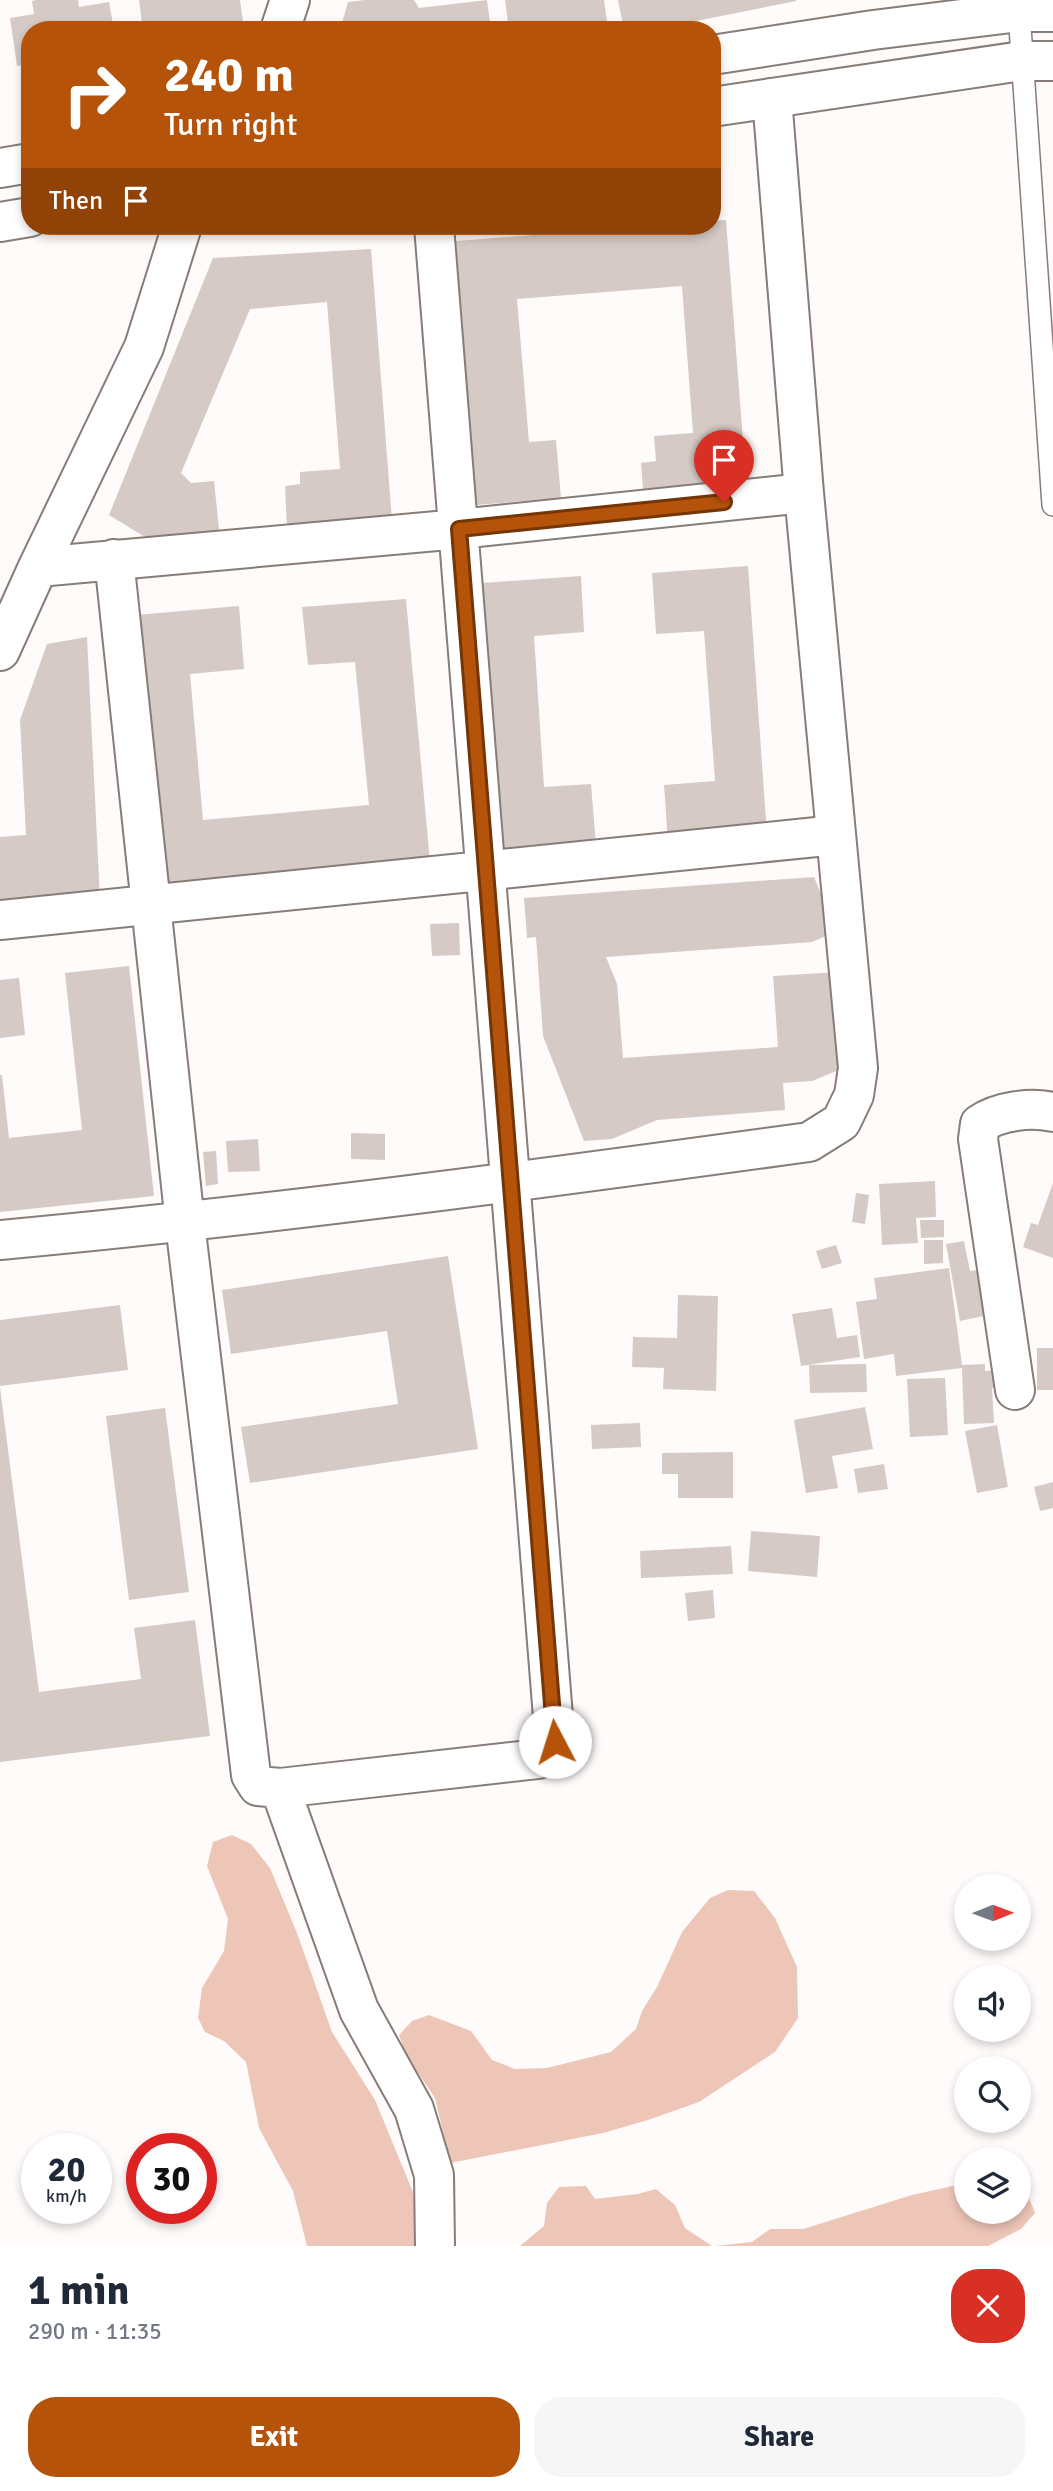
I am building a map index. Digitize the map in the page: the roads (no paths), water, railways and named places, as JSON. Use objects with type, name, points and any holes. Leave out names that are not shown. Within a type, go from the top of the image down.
[{"type":"street","points":[[283,21],[290,0]]},
{"type":"street","points":[[721,54],[873,30],[1036,12]]},
{"type":"street","points":[[721,106],[1038,61]]},
{"type":"street","points":[[0,1240],[185,1223],[809,1142],[841,1122],[854,1095],[858,1068],[804,493],[772,98]]},
{"type":"street","points":[[0,168],[21,164]]},
{"type":"street","points":[[0,222],[21,218]]},
{"type":"street","points":[[0,651],[144,346],[179,235]]},
{"type":"street","points":[[114,559],[185,1223],[251,1775],[258,1786],[280,1788],[538,1759],[549,1754],[555,1742],[436,235]]},
{"type":"street","points":[[38,567],[459,529],[804,493]]},
{"type":"street","points":[[0,920],[836,835]]},
{"type":"street","points":[[1015,1390],[978,1139],[980,1124],[992,1116],[1039,1109],[1053,1112]]},
{"type":"street","points":[[280,1788],[359,2010],[414,2109],[434,2175],[435,2246]]},
{"type":"lane","points":[[1036,12],[1053,505]]}]
